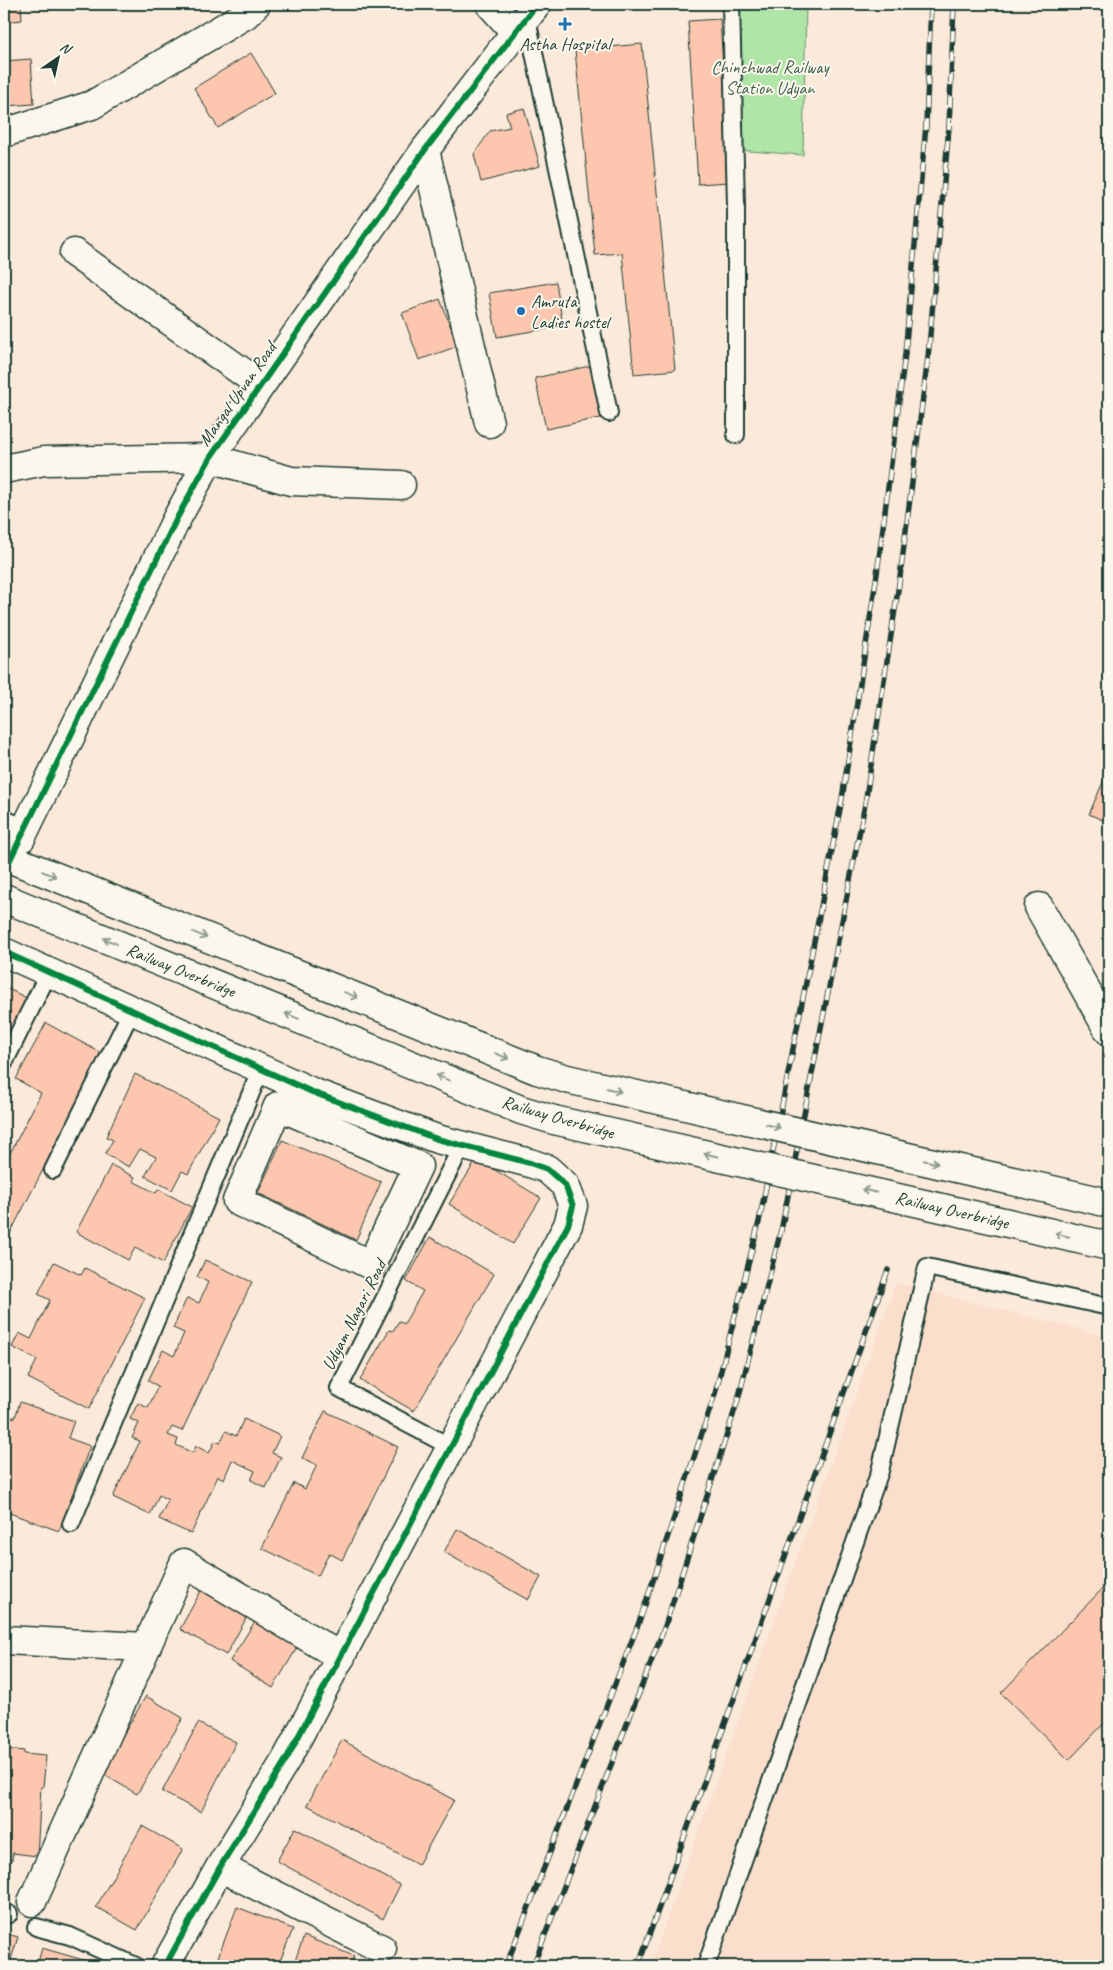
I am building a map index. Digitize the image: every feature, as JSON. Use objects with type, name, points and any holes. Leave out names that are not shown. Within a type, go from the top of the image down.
[{"type":"street","points":[[4,133],[92,105],[245,15],[256,4]]},
{"type":"street","points":[[490,4],[527,18]]},
{"type":"street","name":"Mangal Upvan Road","points":[[14,835],[177,518],[210,458],[426,150],[527,18]]},
{"type":"street","points":[[426,150],[489,423]]},
{"type":"street","points":[[74,253],[261,386]]},
{"type":"street","points":[[4,469],[44,461],[210,458],[291,481],[401,485]]},
{"type":"street","points":[[14,835],[537,1070],[567,1080],[1109,1203]]},
{"type":"street","name":"Railway Overbridge","points":[[4,898],[521,1110],[554,1120],[1109,1246]]},
{"type":"street","points":[[1039,907],[1109,1031]]},
{"type":"street","points":[[4,952],[261,1069],[344,1104],[437,1139],[547,1169],[564,1185],[573,1206],[568,1225],[287,1758],[220,1868],[165,1966]]},
{"type":"street","points":[[333,1129],[344,1104]]},
{"type":"street","points":[[278,1106],[333,1129],[418,1166],[371,1266],[237,1201],[278,1106]]},
{"type":"street","points":[[20,1914],[184,1563],[341,1657]]},
{"type":"street","points":[[4,1640],[146,1647]]},
{"type":"street","points":[[220,1868],[382,1949]]},
{"type":"lane","points":[[731,4],[736,205],[736,435]]},
{"type":"lane","points":[[527,18],[609,413]]},
{"type":"lane","points":[[4,1063],[49,972]]},
{"type":"lane","points":[[53,1170],[132,1010]]},
{"type":"lane","points":[[71,1524],[261,1069]]},
{"type":"lane","name":"Udyam Nagari Road","points":[[451,1447],[339,1388],[462,1146]]},
{"type":"lane","points":[[706,1966],[880,1472],[927,1267],[1109,1308]]},
{"type":"lane","points":[[20,1914],[136,1966]]},
{"type":"shaded area","points":[[896,1283],[1109,1337],[1109,1966],[650,1966]]},
{"type":"green space","name":"Chinchwad Railway Station Udyan","points":[[734,4],[806,4],[803,155],[735,150]]},
{"type":"building","points":[[21,4],[22,20],[4,22],[4,5]]},
{"type":"building","points":[[720,19],[730,182],[698,184],[688,21]]},
{"type":"building","points":[[642,44],[675,370],[634,374],[622,253],[595,255],[575,50]]},
{"type":"building","points":[[251,53],[275,93],[218,128],[194,88]]},
{"type":"building","points":[[31,59],[34,104],[4,106],[4,61]]},
{"type":"building","points":[[524,108],[540,166],[481,182],[474,154],[490,131],[510,127],[506,113]]},
{"type":"building","points":[[556,282],[563,326],[497,337],[489,293]]},
{"type":"building","points":[[440,299],[458,346],[419,360],[402,313]]},
{"type":"building","points":[[594,365],[605,417],[546,429],[535,378]]},
{"type":"building","points":[[1104,780],[1109,782],[1109,823],[1089,814]]},
{"type":"building","points":[[4,987],[29,999],[4,1050]]},
{"type":"building","points":[[46,1023],[103,1054],[4,1245],[4,1165],[41,1093],[16,1079]]},
{"type":"building","points":[[135,1074],[219,1117],[188,1174],[182,1171],[172,1190],[145,1176],[156,1157],[140,1149],[129,1167],[105,1154],[113,1140],[106,1137]]},
{"type":"building","points":[[282,1140],[381,1182],[356,1240],[258,1193]]},
{"type":"building","points":[[477,1159],[541,1198],[513,1244],[449,1204]]},
{"type":"building","points":[[111,1165],[135,1177],[133,1181],[156,1193],[158,1189],[192,1207],[163,1263],[135,1248],[128,1260],[76,1232]]},
{"type":"building","points":[[430,1237],[494,1274],[414,1411],[360,1380],[389,1330],[393,1331],[399,1321],[404,1324],[423,1291],[406,1281]]},
{"type":"building","points":[[205,1260],[252,1282],[182,1431],[172,1427],[168,1435],[178,1439],[176,1445],[193,1453],[196,1446],[209,1453],[215,1441],[220,1443],[226,1431],[236,1436],[244,1419],[280,1436],[272,1453],[281,1457],[266,1488],[251,1480],[255,1471],[232,1460],[224,1479],[218,1476],[191,1534],[159,1519],[168,1500],[159,1495],[150,1515],[113,1497],[140,1441],[132,1438],[139,1423],[130,1419],[138,1403],[148,1408],[158,1386],[148,1381],[163,1350],[174,1356],[184,1333],[173,1328],[187,1298],[199,1303],[208,1282],[197,1277]]},
{"type":"building","points":[[54,1262],[81,1275],[85,1268],[145,1298],[89,1409],[28,1378],[37,1360],[12,1347],[19,1333],[31,1339],[50,1300],[38,1294]]},
{"type":"building","points":[[20,1402],[74,1421],[68,1438],[90,1446],[59,1531],[4,1511],[4,1414],[15,1418]]},
{"type":"building","points":[[325,1411],[398,1447],[342,1560],[329,1553],[318,1576],[262,1548],[294,1483],[305,1489],[317,1465],[302,1458]]},
{"type":"building","points":[[457,1529],[541,1577],[528,1600],[444,1552]]},
{"type":"building","points":[[1109,1582],[1109,1718],[1069,1760],[1001,1693]]},
{"type":"building","points":[[202,1589],[248,1615],[226,1655],[180,1629]]},
{"type":"building","points":[[259,1615],[301,1641],[273,1688],[230,1661]]},
{"type":"building","points":[[146,1696],[183,1718],[137,1794],[101,1773]]},
{"type":"building","points":[[198,1723],[236,1742],[201,1812],[162,1792]]},
{"type":"building","points":[[342,1740],[454,1800],[418,1865],[307,1805]]},
{"type":"building","points":[[4,1749],[24,1751],[24,1754],[46,1756],[43,1787],[41,1787],[37,1856],[13,1853],[12,1860],[4,1859]]},
{"type":"building","points":[[142,1826],[183,1849],[137,1930],[96,1907]]},
{"type":"building","points":[[295,1828],[400,1885],[383,1919],[277,1861]]},
{"type":"building","points":[[237,1907],[293,1929],[278,1966],[234,1966],[217,1960]]},
{"type":"building","points":[[4,1933],[18,1937],[9,1966],[4,1966]]},
{"type":"building","points":[[304,1936],[354,1956],[350,1966],[293,1966]]},
{"type":"building","points":[[42,1948],[104,1966],[37,1966]]},
{"type":"railway","points":[[506,1966],[641,1617],[715,1394],[759,1222],[842,799],[877,574],[905,354],[926,125],[931,4]]},
{"type":"railway","points":[[533,1966],[665,1626],[738,1400],[782,1226],[865,804],[900,577],[928,357],[949,127],[954,4]]},
{"type":"railway","points":[[638,1966],[888,1270]]},
{"type":"cycle path","points":[[4,872],[177,518],[210,458],[425,150],[537,4]]},
{"type":"cycle path","points":[[4,952],[312,1092],[437,1139],[547,1169],[565,1185],[573,1206],[568,1225],[287,1758],[220,1867],[165,1966]]},
{"type":"place","name":"Astha Hospital","points":[[565,24]]},
{"type":"place","name":"Amruta Ladies hostel","points":[[521,311]]}]
